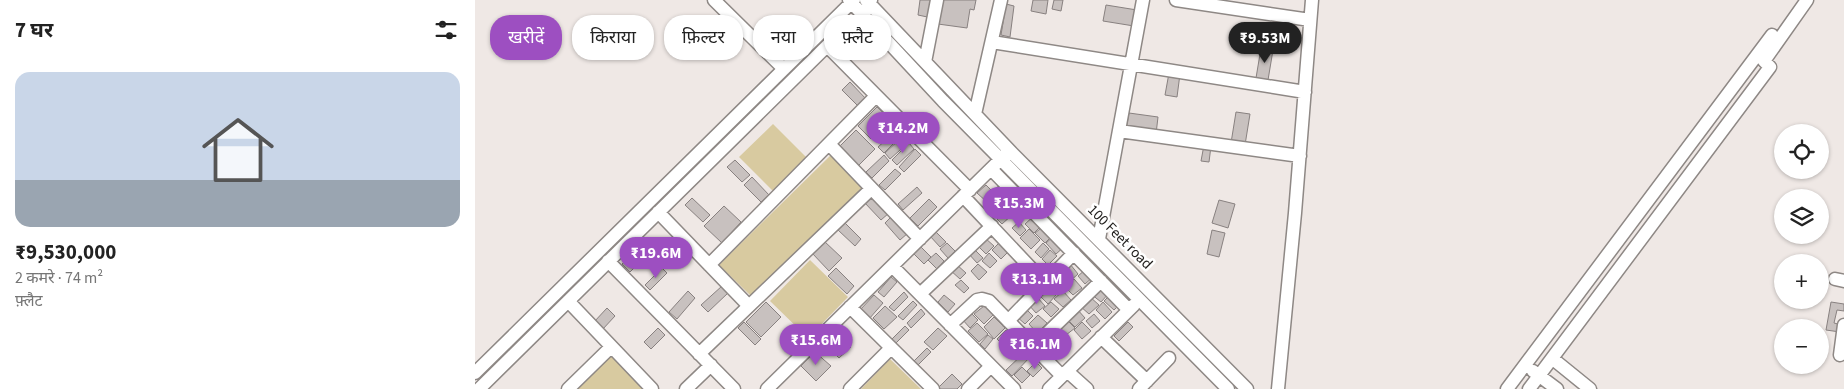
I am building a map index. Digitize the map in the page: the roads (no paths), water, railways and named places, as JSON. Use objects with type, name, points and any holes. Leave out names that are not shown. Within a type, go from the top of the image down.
[{"type":"street","points":[[714,0],[784,69]]},
{"type":"street","points":[[925,62],[937,0]]},
{"type":"street","points":[[975,114],[1001,0]]},
{"type":"street","points":[[1099,239],[1143,0]]},
{"type":"street","points":[[1177,0],[1310,20]]},
{"type":"street","points":[[1278,389],[1300,156],[1311,0]]},
{"type":"street","points":[[1507,389],[1797,0]]},
{"type":"street","points":[[1529,389],[1770,67],[1764,61],[1807,0]]},
{"type":"street","points":[[475,373],[851,1]]},
{"type":"street","name":"100 Feet road","points":[[851,1],[868,5],[925,62],[975,114],[1006,155],[1166,327],[1228,389]]},
{"type":"street","points":[[858,15],[868,5]]},
{"type":"street","name":"100 Feet road","points":[[868,5],[943,101],[1099,239],[1247,389]]},
{"type":"street","points":[[992,42],[1305,92]]},
{"type":"street","points":[[479,389],[824,49]]},
{"type":"street","points":[[841,60],[877,96],[966,193],[992,226],[1045,283]]},
{"type":"street","points":[[709,265],[877,96]]},
{"type":"street","points":[[1119,131],[1300,156]]},
{"type":"street","points":[[829,144],[920,239]]},
{"type":"street","points":[[767,389],[1006,155]]},
{"type":"street","points":[[991,169],[1129,310]]},
{"type":"street","points":[[699,354],[871,189]]},
{"type":"street","points":[[659,212],[749,306]]},
{"type":"street","points":[[920,294],[992,226]]},
{"type":"street","points":[[1008,321],[1075,253]]},
{"type":"street","points":[[608,261],[734,389]]},
{"type":"street","points":[[893,266],[1014,389]]},
{"type":"street","points":[[1033,347],[1101,281]]},
{"type":"street","points":[[950,325],[972,304],[982,299],[989,301],[1033,347],[1064,374],[1087,389]]},
{"type":"street","points":[[1049,389],[1140,299]]},
{"type":"street","points":[[568,302],[652,389]]},
{"type":"street","points":[[850,307],[933,389]]},
{"type":"street","points":[[1839,355],[1844,325]]},
{"type":"street","points":[[1101,337],[1143,385],[1169,358]]},
{"type":"street","points":[[568,389],[611,346]]},
{"type":"street","points":[[850,389],[891,348]]},
{"type":"street","points":[[1553,358],[1590,389]]},
{"type":"street","points":[[686,389],[711,365]]},
{"type":"street","points":[[1525,365],[1557,389]]},
{"type":"street","points":[[968,389],[991,366]]}]
